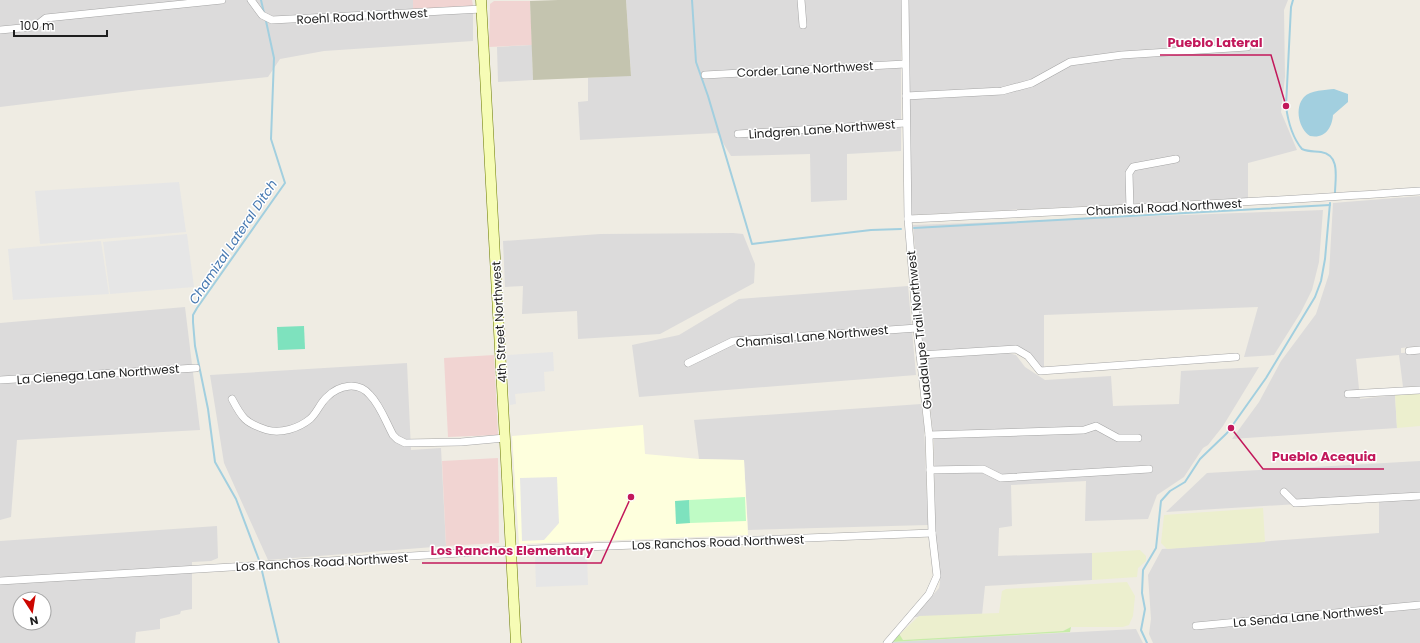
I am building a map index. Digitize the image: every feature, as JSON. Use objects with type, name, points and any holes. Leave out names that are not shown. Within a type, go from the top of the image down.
[{"type":"main road","name":"4th Street Northwest","points":[[481,5],[516,643]]},
{"type":"street","points":[[0,30],[32,27],[46,18],[222,0]]},
{"type":"street","name":"Roehl Road Northwest","points":[[251,0],[262,15],[272,20],[481,5]]},
{"type":"street","points":[[801,0],[802,25]]},
{"type":"street","name":"Guadalupe Trail Northwest","points":[[887,643],[929,594],[937,576],[932,533],[929,434],[917,328],[908,219],[905,123],[905,0]]},
{"type":"street","points":[[906,96],[1002,91],[1032,83],[1070,62],[1122,55],[1247,47]]},
{"type":"street","name":"Corder Lane Northwest","points":[[704,75],[905,64]]},
{"type":"street","name":"Lindgren Lane Northwest","points":[[738,134],[905,123]]},
{"type":"street","points":[[1130,209],[1129,173],[1133,167],[1176,159]]},
{"type":"street","name":"Chamisal Road Northwest","points":[[908,219],[1283,201],[1420,191]]},
{"type":"street","name":"Chamisal Lane Northwest","points":[[688,363],[733,341],[917,328]]},
{"type":"street","points":[[920,355],[1016,349],[1028,356],[1040,371],[1236,357]]},
{"type":"street","points":[[1409,351],[1420,350]]},
{"type":"street","name":"La Cienega Lane Northwest","points":[[0,380],[196,368]]},
{"type":"street","points":[[232,399],[242,418],[258,427],[271,431],[285,430],[298,426],[311,418],[326,397],[337,389],[346,386],[355,386],[370,395],[393,435],[397,439],[405,442],[461,442],[505,438]]},
{"type":"street","points":[[1348,394],[1420,390]]},
{"type":"street","points":[[929,434],[1084,430],[1096,426],[1118,438],[1138,438]]},
{"type":"street","points":[[930,470],[982,469],[1001,478],[1095,474],[1149,469]]},
{"type":"street","points":[[1284,492],[1295,502],[1420,496]]},
{"type":"street","name":"Los Ranchos Road Northwest","points":[[0,581],[511,550],[932,533]]},
{"type":"street","name":"La Senda Lane Northwest","points":[[1196,626],[1420,605]]},
{"type":"shaded area","points":[[0,0],[413,0],[413,9],[473,6],[473,41],[324,51],[280,59],[268,77],[139,90],[0,107]]},
{"type":"shaded area","points":[[413,0],[472,0],[473,6],[413,9]]},
{"type":"shaded area","points":[[626,0],[901,0],[901,151],[847,154],[847,200],[811,202],[810,154],[731,156],[717,133],[580,140],[578,102],[588,101],[588,78],[631,75]]},
{"type":"shaded area","points":[[626,0],[631,76],[533,80],[530,1]]},
{"type":"shaded area","points":[[908,0],[1288,0],[1284,10],[1285,77],[1281,112],[1297,150],[1248,163],[1248,198],[911,215]]},
{"type":"shaded area","points":[[494,1],[530,1],[532,45],[489,47],[490,4]]},
{"type":"shaded area","points":[[532,45],[533,80],[498,82],[497,47]]},
{"type":"shaded area","points":[[179,182],[186,232],[40,244],[35,191]]},
{"type":"shaded area","points":[[1420,196],[1420,346],[1401,348],[1401,353],[1420,352],[1420,386],[1403,387],[1399,355],[1356,359],[1360,399],[1395,395],[1397,428],[1232,439],[1259,402],[1281,361],[1316,314],[1329,274],[1333,203]]},
{"type":"shaded area","points":[[1323,210],[1319,262],[1312,290],[1301,312],[1274,355],[1244,357],[1258,307],[1044,315],[1044,368],[1040,369],[1015,347],[923,352],[913,225]]},
{"type":"shaded area","points":[[187,234],[194,287],[110,294],[103,242]]},
{"type":"shaded area","points":[[600,234],[743,234],[755,264],[754,283],[660,334],[578,339],[577,311],[522,314],[523,286],[505,287],[503,241]]},
{"type":"shaded area","points":[[101,241],[109,294],[13,300],[8,249]]},
{"type":"shaded area","points":[[908,286],[916,375],[639,397],[632,345],[679,335],[739,299]]},
{"type":"shaded area","points":[[185,307],[200,430],[17,440],[11,517],[0,520],[0,323]]},
{"type":"shaded area","points":[[553,352],[554,371],[544,372],[545,391],[515,394],[516,404],[510,405],[507,355]]},
{"type":"shaded area","points":[[1008,353],[1016,355],[1025,367],[1045,380],[1111,376],[1113,406],[1179,404],[1181,371],[1259,367],[1223,426],[1208,445],[1203,448],[1184,477],[1157,495],[1148,519],[1085,521],[1086,481],[1011,485],[1012,526],[999,528],[998,556],[1092,553],[1092,580],[985,586],[982,615],[914,617],[939,588],[940,582],[935,536],[934,443],[925,358]]},
{"type":"shaded area","points":[[494,355],[498,435],[448,437],[444,358]]},
{"type":"shaded area","points":[[407,363],[411,450],[441,448],[446,546],[268,560],[224,463],[210,375]]},
{"type":"shaded area","points":[[1420,392],[1420,426],[1397,428],[1395,394]]},
{"type":"shaded area","points":[[921,404],[924,424],[928,525],[748,530],[744,460],[699,459],[694,420]]},
{"type":"shaded area","points":[[643,425],[645,454],[699,459],[744,460],[748,535],[519,544],[512,436]]},
{"type":"shaded area","points":[[498,458],[499,543],[446,546],[442,461]]},
{"type":"shaded area","points":[[1420,461],[1420,643],[1153,643],[1149,634],[1151,619],[1148,575],[1162,549],[1379,533],[1379,499],[1166,512],[1207,473]]},
{"type":"shaded area","points":[[557,477],[559,523],[544,540],[522,541],[520,478]]},
{"type":"shaded area","points":[[1263,508],[1265,542],[1167,549],[1161,543],[1164,515]]},
{"type":"shaded area","points":[[217,526],[218,558],[211,561],[192,562],[192,609],[181,611],[180,614],[160,619],[160,629],[136,632],[135,643],[0,643],[0,541]]},
{"type":"shaded area","points":[[1140,550],[1146,556],[1146,561],[1138,568],[1137,577],[1092,580],[1092,553]]},
{"type":"shaded area","points":[[587,554],[588,585],[536,587],[535,556]]},
{"type":"shaded area","points":[[1127,582],[1135,596],[1133,616],[1129,625],[1123,627],[1071,627],[1063,631],[903,640],[900,634],[919,616],[999,613],[1002,591],[1006,589]]},
{"type":"shaded area","points":[[1136,629],[1143,643],[890,643],[890,642]]},
{"type":"green space","points":[[304,326],[305,349],[278,350],[277,327]]},
{"type":"green space","points":[[745,497],[746,521],[690,523],[689,500]]},
{"type":"green space","points":[[689,500],[690,523],[676,524],[675,501]]},
{"type":"green space","points":[[1071,627],[1070,632],[890,642],[898,632],[903,640],[1063,631]]},
{"type":"water","points":[[1334,89],[1348,94],[1348,102],[1333,115],[1327,132],[1320,136],[1310,136],[1306,133],[1299,118],[1299,107],[1301,102],[1304,97],[1310,93]]},
{"type":"waterway","name":"Chamizal Lateral Ditch","points":[[261,0],[264,13]]},
{"type":"waterway","points":[[692,0],[696,62],[708,96],[752,244],[871,230],[901,229]]},
{"type":"waterway","points":[[1293,0],[1291,7],[1286,106],[1288,118],[1293,134],[1302,149],[1321,152],[1332,158],[1336,168],[1335,193]]},
{"type":"waterway","name":"Chamizal Lateral Ditch","points":[[259,560],[236,499],[215,462],[208,409],[195,346],[193,315],[285,183],[271,139],[274,58],[266,21]]},
{"type":"waterway","points":[[1147,643],[1141,630],[1145,609],[1142,593],[1143,570],[1156,548],[1161,501],[1170,491],[1185,482],[1200,459],[1227,433],[1266,378],[1315,297],[1321,281],[1325,259],[1330,203]]},
{"type":"waterway","points":[[914,228],[1330,205]]},
{"type":"waterway","name":"Chamizal Lateral Ditch","points":[[262,571],[279,643]]},
{"type":"place","name":"Pueblo Lateral","points":[[1286,106]]},
{"type":"place","name":"Pueblo Acequia","points":[[1231,428]]},
{"type":"place","name":"Los Ranchos Elementary","points":[[631,497]]}]
